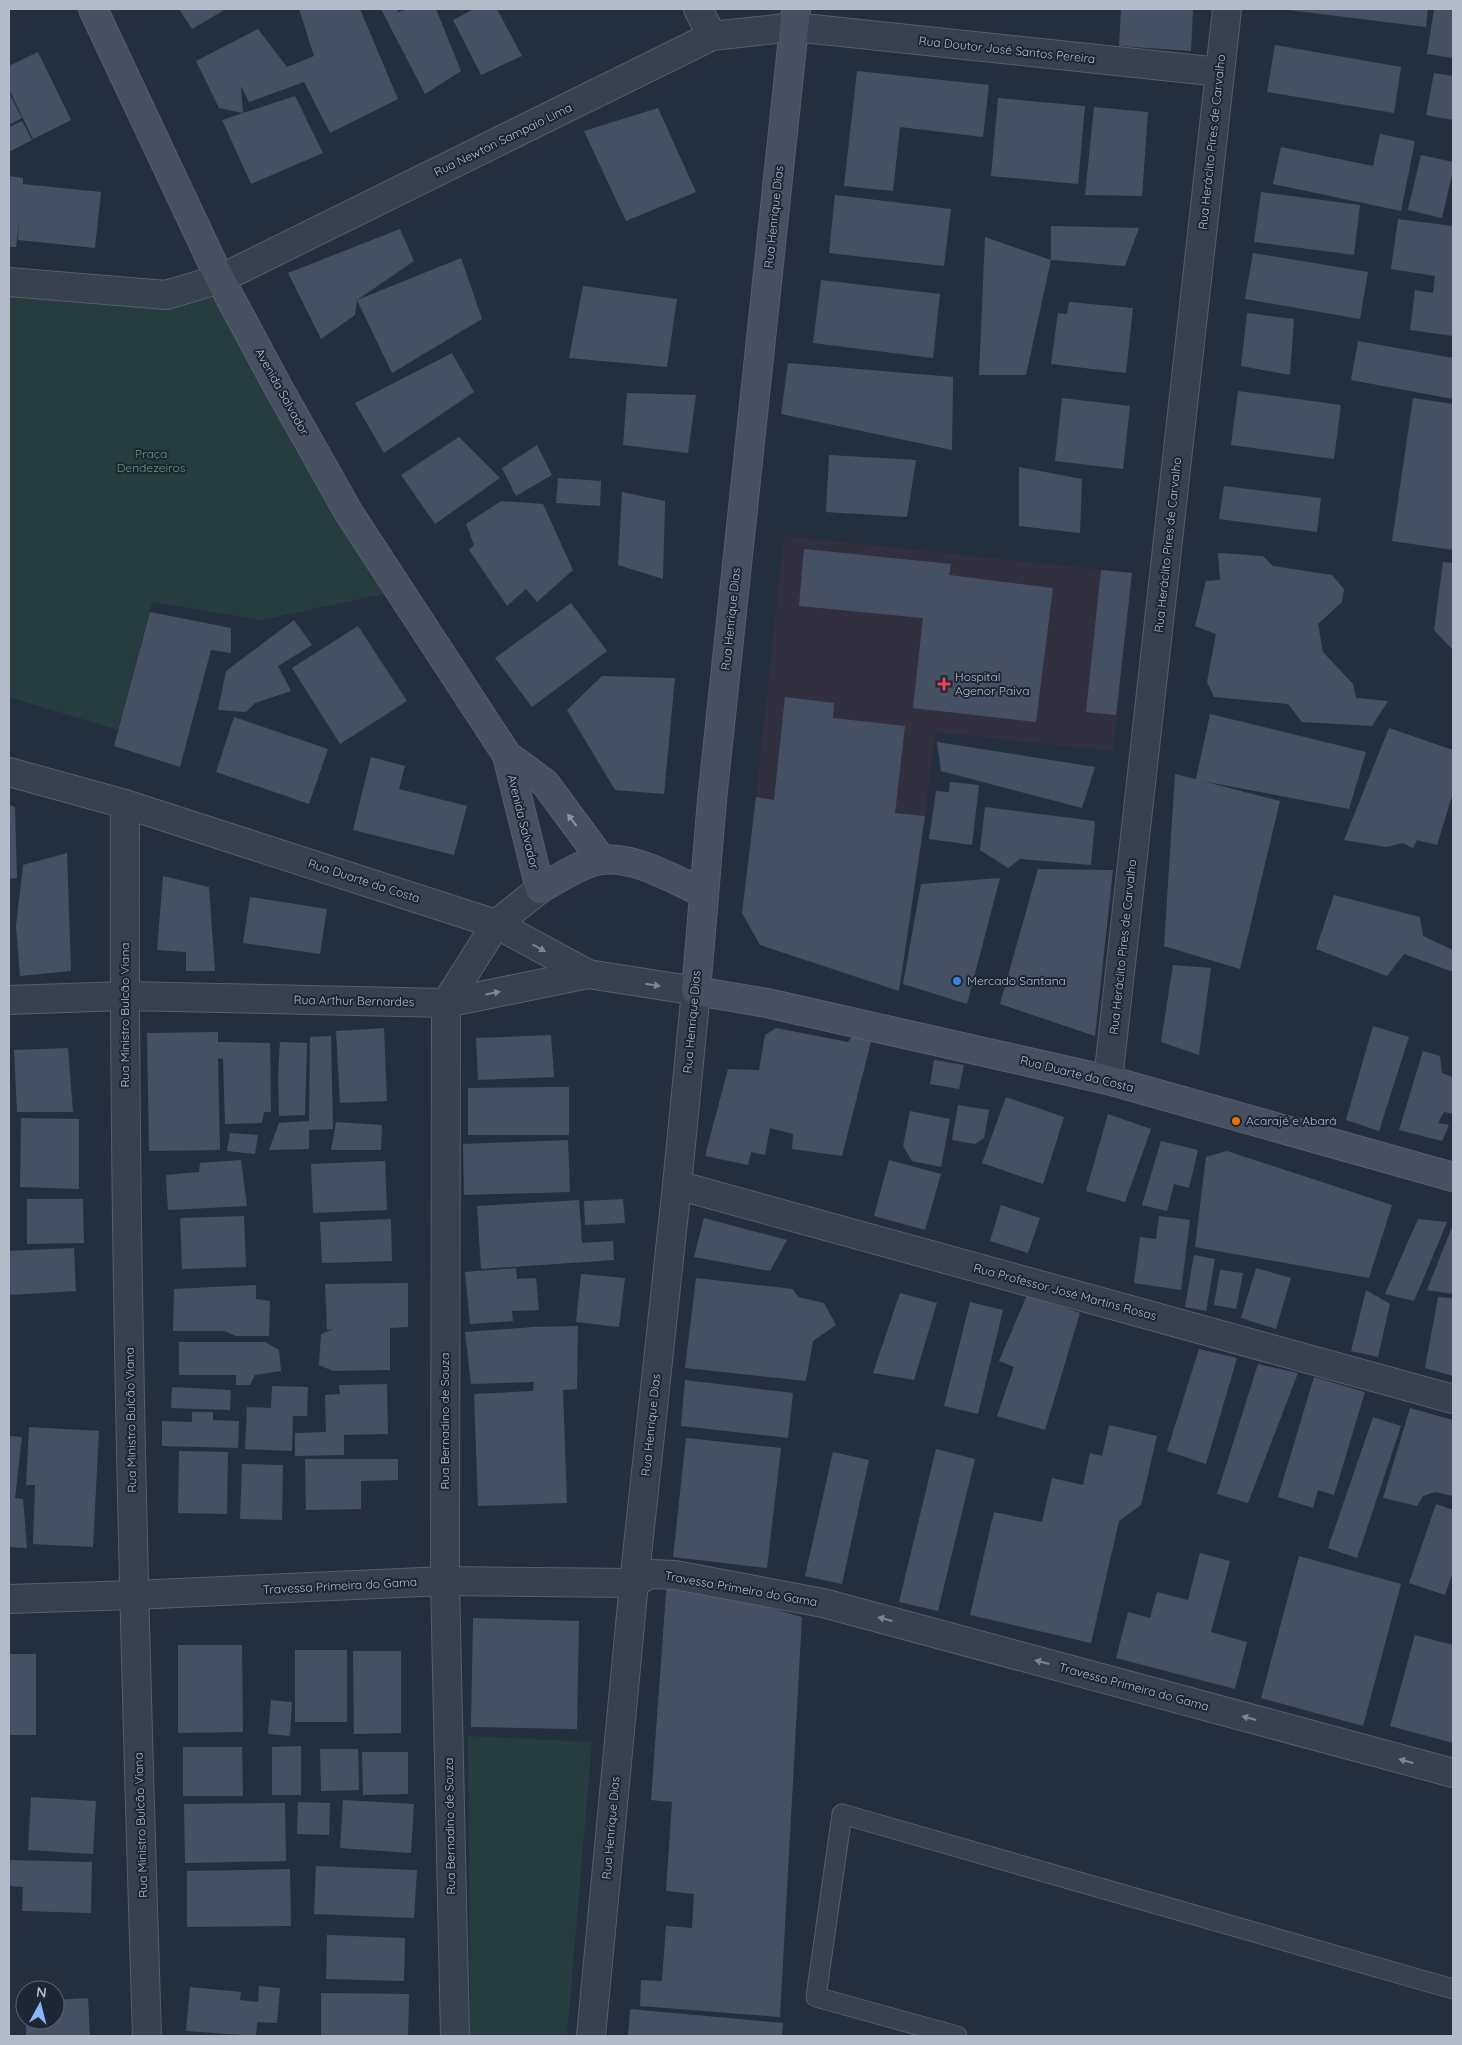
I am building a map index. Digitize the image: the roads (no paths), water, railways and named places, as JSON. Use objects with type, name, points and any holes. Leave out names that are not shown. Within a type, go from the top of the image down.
[{"type":"street","name":"Avenida Salvador","points":[[93,9],[220,279],[349,513],[507,755],[540,889]]},
{"type":"street","points":[[698,9],[712,36]]},
{"type":"street","name":"Rua Heráclito Pires de Carvalho","points":[[1108,1080],[1227,9]]},
{"type":"street","name":"Rua Newton Sampaio Lima","points":[[220,279],[712,36],[795,18]]},
{"type":"street","name":"Rua Doutor José Santos Pereira","points":[[795,18],[1220,72]]},
{"type":"street","name":"Rua Henrique Dias","points":[[591,2036],[634,1583],[696,991],[712,800],[795,18]]},
{"type":"street","points":[[9,282],[166,295],[220,279]]},
{"type":"street","name":"Avenida Salvador","points":[[507,755],[545,783],[601,860]]},
{"type":"street","name":"Rua Duarte da Costa","points":[[9,772],[125,804],[496,924]]},
{"type":"street","name":"Rua Ministro Bulcão Viana","points":[[125,804],[124,996],[133,1595],[147,2036]]},
{"type":"street","points":[[446,1003],[496,924],[540,889],[568,872],[601,860],[631,861],[704,893]]},
{"type":"street","points":[[496,924],[588,974]]},
{"type":"street","name":"Rua Arthur Bernardes","points":[[9,1000],[124,996],[446,1003],[588,974],[696,991]]},
{"type":"street","name":"Rua Duarte da Costa","points":[[696,991],[768,1003],[1108,1080],[1453,1178]]},
{"type":"street","name":"Rua Bernadino de Souza","points":[[446,1003],[445,1582],[455,2036]]},
{"type":"street","name":"Rua Professor José Martins Rosas","points":[[677,1184],[1453,1399]]},
{"type":"street","name":"Travessa Primeira do Gama","points":[[9,1599],[445,1582],[634,1583],[650,1574],[675,1575],[823,1602],[1453,1774]]},
{"type":"lane","points":[[957,2036],[816,1997],[842,1814],[1453,1989]]},
{"type":"place","name":"Hospital Agenor Paiva","points":[[944,684]]},
{"type":"place","name":"Mercado Santana","points":[[957,981]]},
{"type":"place","name":"Acarajé e Abará","points":[[1236,1121]]},
{"type":"park label","name":"Praça Dendezeiros","points":[[151,461]]}]
